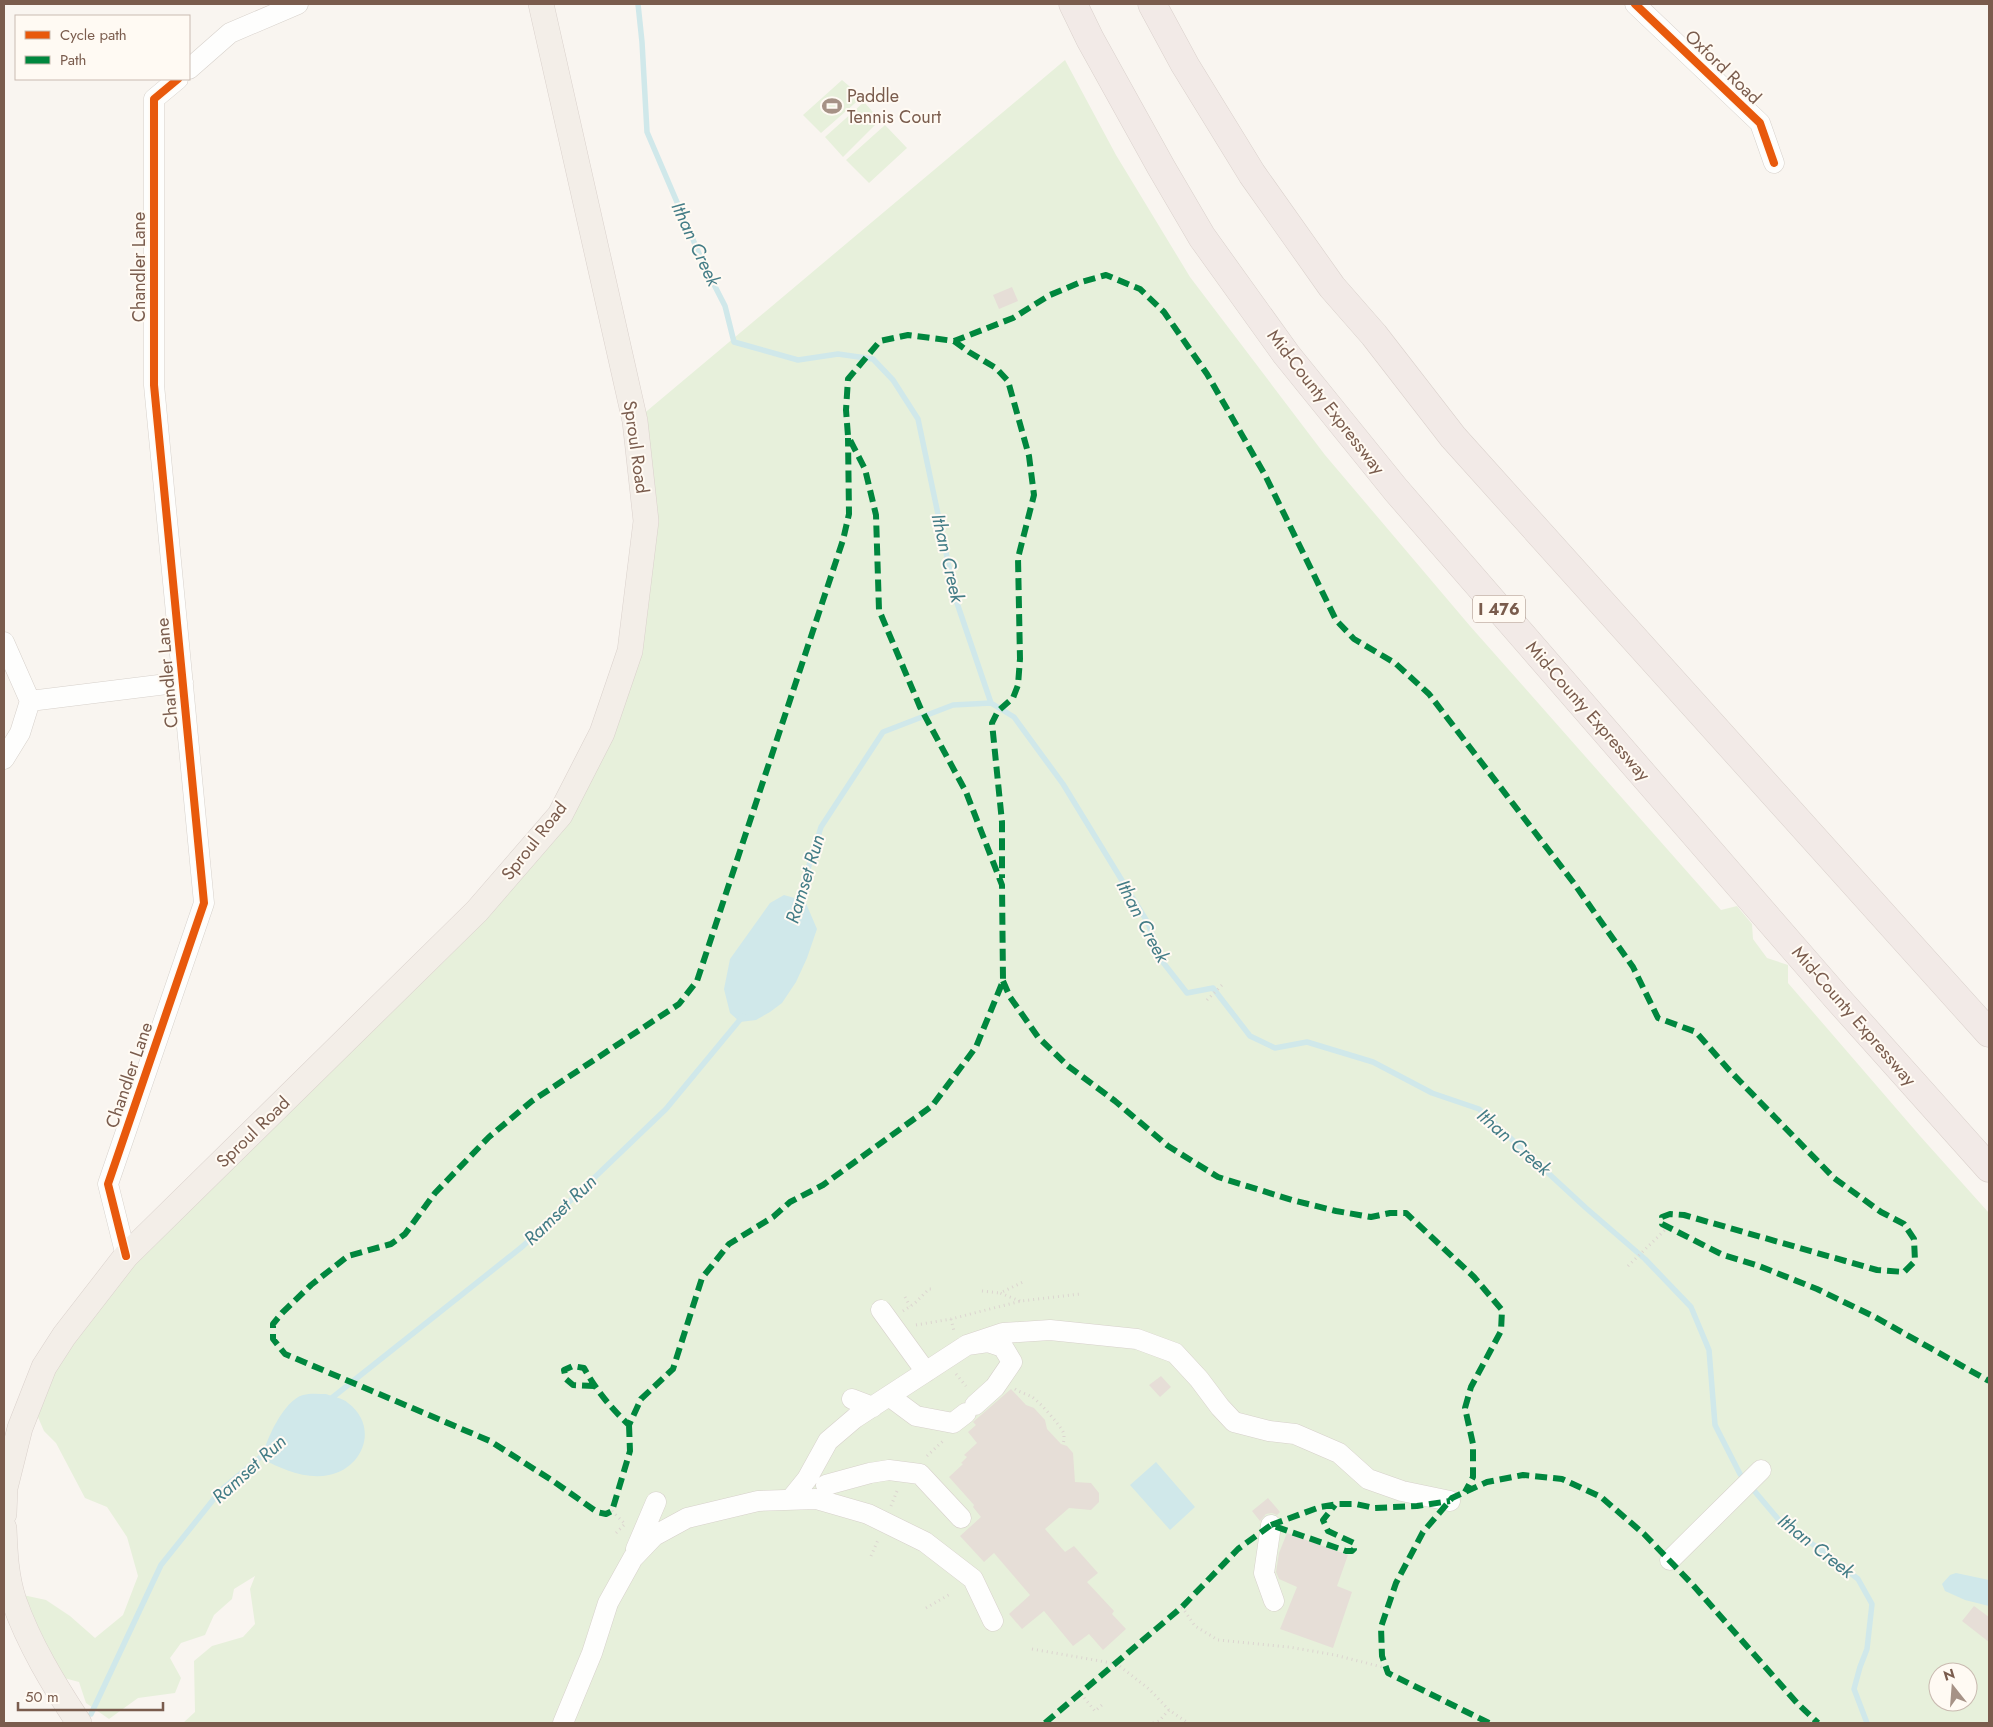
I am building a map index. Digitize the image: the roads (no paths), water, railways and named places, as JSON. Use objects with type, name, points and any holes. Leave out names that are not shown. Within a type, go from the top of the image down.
[{"type":"highway","name":"Mid-County Expressway","points":[[1073,4],[1090,39],[1202,237],[1292,361],[1396,490],[1830,990],[1989,1168]]},
{"type":"highway","points":[[1152,4],[1185,65],[1252,174],[1332,287],[1374,334],[1453,437],[1989,1033]]},
{"type":"main road","name":"Sproul Road","points":[[4,1514],[5,1488],[12,1453],[23,1420],[44,1367],[64,1336],[126,1256],[477,912],[560,815],[602,733],[630,651],[646,521],[635,421],[541,4]]},
{"type":"main road","points":[[4,1528],[6,1562],[14,1600],[51,1678],[79,1723]]},
{"type":"street","points":[[190,68],[230,34],[298,4]]},
{"type":"street","name":"Oxford Road","points":[[1635,4],[1760,123],[1774,164]]},
{"type":"street","name":"Chandler Lane","points":[[126,1256],[108,1184],[204,903],[154,379],[154,99],[177,80]]},
{"type":"street","points":[[4,642],[30,700],[20,734],[4,759]]},
{"type":"street","points":[[30,700],[183,682]]},
{"type":"street","points":[[881,1310],[926,1372]]},
{"type":"street","points":[[790,1500],[807,1479],[828,1442],[856,1418],[967,1345],[1002,1332],[1050,1330],[1137,1339],[1175,1353],[1234,1422],[1269,1431],[1295,1434],[1339,1453],[1368,1479],[1402,1491],[1450,1502]]},
{"type":"street","points":[[852,1399],[881,1402],[916,1416],[953,1424],[995,1387],[1012,1362],[1003,1347],[988,1342],[967,1345]]},
{"type":"street","points":[[633,1558],[654,1536],[687,1518],[758,1500],[790,1500],[821,1492],[870,1473],[889,1470],[920,1474],[962,1518]]},
{"type":"street","points":[[1670,1560],[1759,1472]]},
{"type":"street","points":[[807,1479],[821,1478],[821,1492]]},
{"type":"street","points":[[821,1492],[926,1542],[973,1578],[993,1621]]},
{"type":"street","points":[[563,1723],[592,1653],[608,1603],[633,1558],[656,1502]]},
{"type":"street","points":[[1271,1525],[1264,1573],[1274,1601]]},
{"type":"water","points":[[784,895],[805,901],[817,929],[807,958],[796,982],[782,1003],[756,1020],[740,1022],[730,1013],[724,989],[730,959],[770,903]]},
{"type":"water","points":[[326,1394],[346,1401],[358,1412],[363,1423],[365,1434],[363,1445],[359,1455],[351,1464],[341,1471],[329,1475],[312,1476],[286,1470],[262,1459],[276,1422],[289,1405],[296,1398],[303,1395]]},
{"type":"water","points":[[1156,1462],[1195,1507],[1170,1530],[1130,1485]]},
{"type":"water","points":[[1956,1573],[1989,1580],[1989,1606],[1965,1600],[1945,1591],[1942,1584],[1950,1575]]},
{"type":"waterway","name":"Ithan Creek","points":[[638,4],[647,132],[703,263],[725,306],[734,342],[798,360],[838,354],[873,359],[893,380],[918,419],[956,600],[991,703],[1014,717],[1063,784],[1148,923],[1162,961],[1187,993],[1213,988],[1250,1036],[1275,1048],[1307,1042],[1373,1062],[1432,1093],[1479,1109],[1586,1208],[1645,1259],[1691,1307],[1709,1350],[1715,1425],[1740,1474],[1784,1526],[1820,1549],[1858,1579],[1872,1604],[1867,1649],[1854,1689],[1867,1723]]},
{"type":"waterway","name":"Ramset Run","points":[[797,904],[821,827],[883,732],[953,705],[991,703]]},
{"type":"waterway","name":"Ramset Run","points":[[328,1401],[523,1246],[666,1109],[743,1016]]},
{"type":"waterway","name":"Ramset Run","points":[[91,1714],[161,1565],[221,1490],[269,1450]]},
{"type":"place","name":"Paddle Tennis Court","points":[[832,106]]}]
